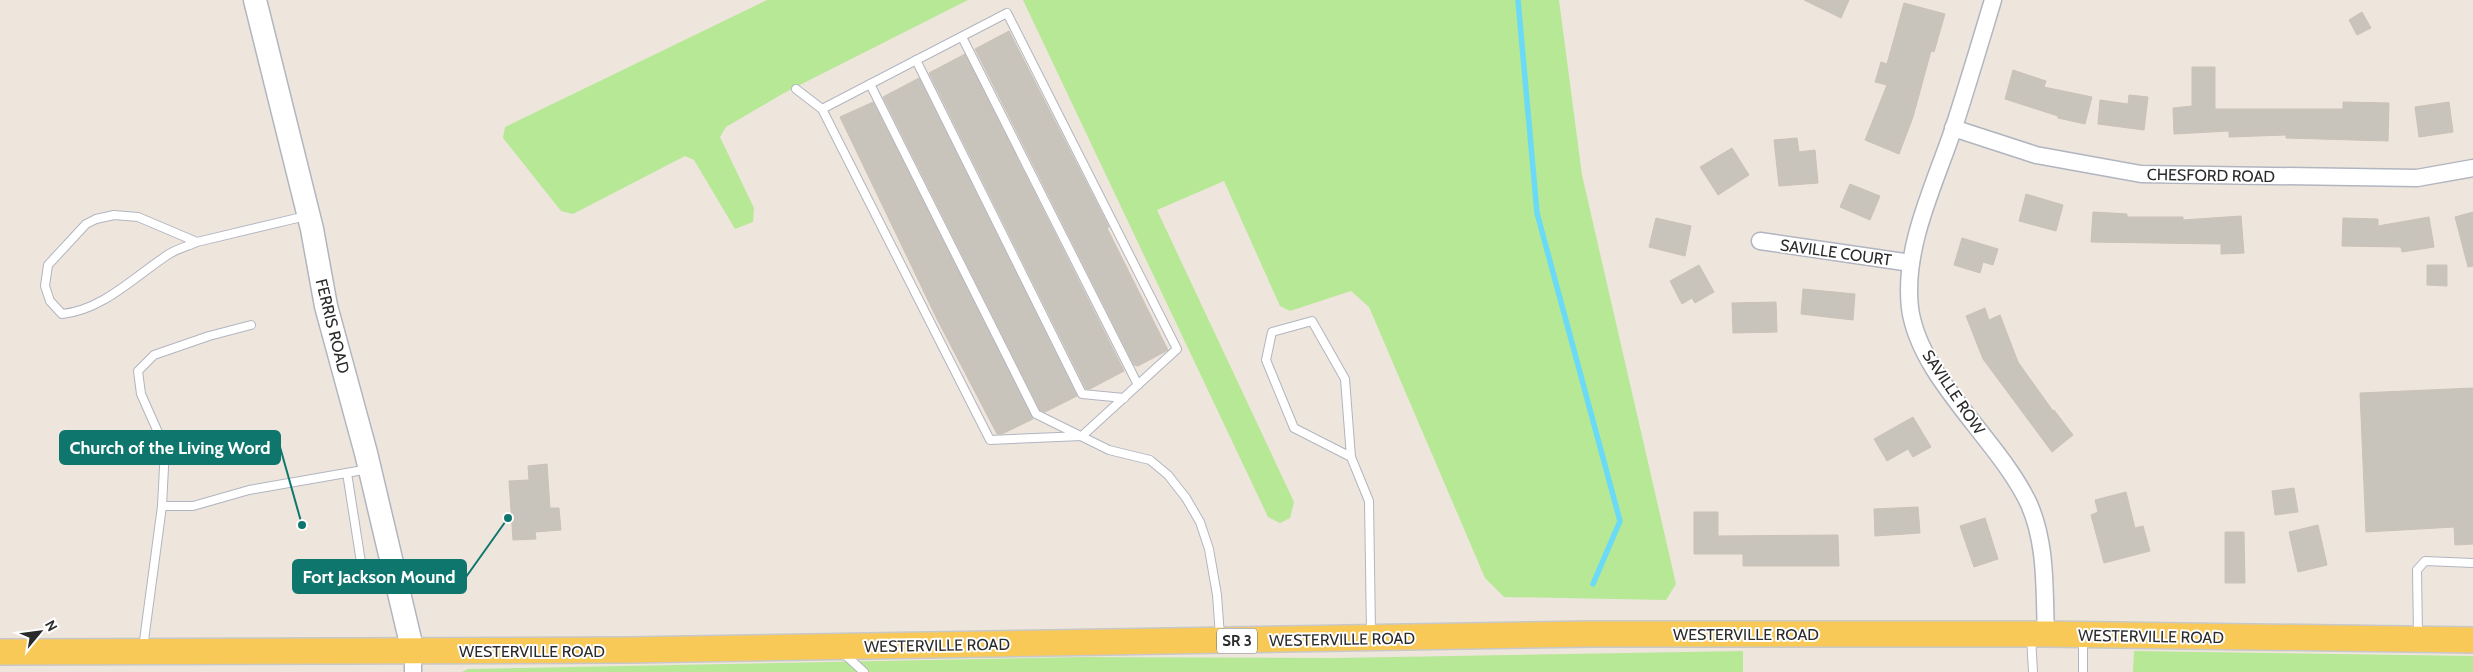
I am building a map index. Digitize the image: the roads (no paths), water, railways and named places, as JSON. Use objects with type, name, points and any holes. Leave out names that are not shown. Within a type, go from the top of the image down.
[{"type":"main road","name":"FERRIS ROAD","points":[[255,0],[308,216],[326,306],[370,469],[394,568],[413,662]]},
{"type":"main road","name":"WESTERVILLE ROAD","points":[[0,652],[142,652],[413,662],[836,647],[1590,634],[2038,634],[2473,640]]},
{"type":"street","name":"SAVILLE ROW","points":[[1994,0],[1917,234],[1908,285],[1910,310],[1920,339],[1938,374],[2012,474],[2028,503],[2039,530],[2045,586],[2038,634]]},
{"type":"street","name":"CHESFORD ROAD","points":[[1953,128],[2036,155],[2141,174],[2417,178],[2473,168]]},
{"type":"street","name":"SAVILLE COURT","points":[[1760,240],[1911,263]]},
{"type":"lane","points":[[796,89],[822,109],[990,440],[1082,436],[1178,349],[1007,13],[822,109]]},
{"type":"lane","points":[[962,37],[1138,385]]},
{"type":"lane","points":[[916,60],[1082,394],[1124,398]]},
{"type":"lane","points":[[870,84],[1036,414],[1109,450],[1150,460],[1168,475],[1186,498],[1200,522],[1209,549],[1218,596],[1220,641]]},
{"type":"lane","points":[[197,242],[138,217],[114,214],[96,219],[86,224],[48,265],[45,286],[50,301],[62,314],[77,313],[95,306],[171,253],[197,242],[308,216]]},
{"type":"lane","points":[[1351,457],[1294,428],[1266,360],[1272,332],[1312,321],[1344,379],[1351,457],[1369,502],[1371,638]]},
{"type":"lane","points":[[142,652],[162,506],[164,448],[141,394],[138,371],[154,355],[251,325]]},
{"type":"lane","points":[[162,506],[193,506],[249,490],[370,469]]},
{"type":"lane","points":[[347,474],[363,575],[394,568]]},
{"type":"lane","points":[[2418,639],[2417,570],[2420,564],[2425,561],[2473,563]]},
{"type":"lane","points":[[2033,672],[2038,634]]},
{"type":"lane","points":[[2083,635],[2083,672]]},
{"type":"lane","points":[[836,647],[864,672]]},
{"type":"waterway","points":[[1518,0],[1537,213],[1620,521],[1593,584]]},
{"type":"place","name":"Fort Jackson Mound","points":[[508,518]]},
{"type":"place","name":"Church of the Living Word","points":[[302,525]]}]
